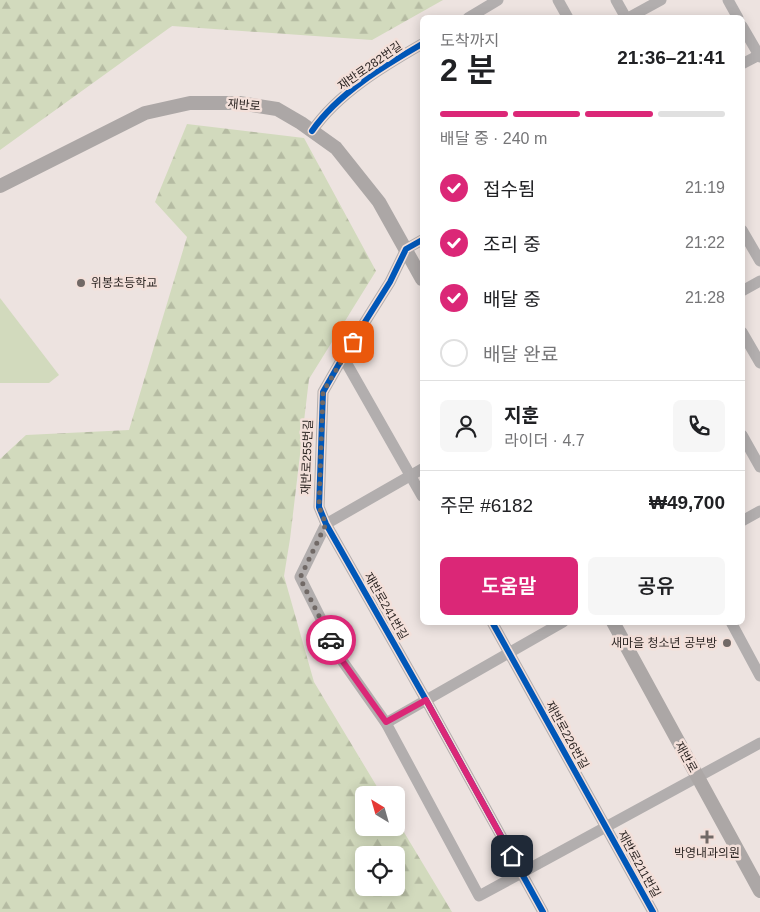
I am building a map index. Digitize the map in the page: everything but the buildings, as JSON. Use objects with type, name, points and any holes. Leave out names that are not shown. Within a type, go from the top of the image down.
[{"type":"main road","name":"재반로","points":[[0,186],[145,113],[190,103],[239,103],[277,109],[336,148],[379,202],[420,275]]},
{"type":"main road","name":"재반로","points":[[615,625],[760,891]]},
{"type":"street","points":[[473,15],[498,0]]},
{"type":"street","points":[[558,0],[566,15]]},
{"type":"street","points":[[616,0],[625,15]]},
{"type":"street","points":[[633,15],[661,0]]},
{"type":"street","points":[[728,0],[736,15]]},
{"type":"street","points":[[745,31],[759,56],[745,63]]},
{"type":"street","name":"재반로282번길","points":[[312,131],[321,117],[350,91],[391,62],[420,45]]},
{"type":"street","points":[[745,235],[760,262]]},
{"type":"street","points":[[406,249],[420,241]]},
{"type":"street","name":"재반로255번길","points":[[326,524],[319,507],[323,392],[390,282],[406,249]]},
{"type":"street","points":[[745,289],[760,281]]},
{"type":"street","points":[[745,337],[760,363]]},
{"type":"street","points":[[344,357],[420,492]]},
{"type":"street","points":[[745,440],[760,467]]},
{"type":"street","points":[[420,470],[326,524],[300,578],[341,659],[386,722],[479,896],[760,743]]},
{"type":"street","points":[[745,519],[760,511]]},
{"type":"street","name":"재반로241번길","points":[[326,524],[426,700]]},
{"type":"street","points":[[494,625],[509,653]]},
{"type":"street","points":[[386,722],[558,625]]},
{"type":"street","points":[[733,625],[760,676]]},
{"type":"street","name":"재반로226번길","points":[[509,653],[606,827]]},
{"type":"street","points":[[426,700],[543,912]]},
{"type":"street","name":"재반로211번길","points":[[606,827],[653,912]]},
{"type":"green space","points":[[0,0],[443,0],[372,40],[172,26],[0,150]]},
{"type":"green space","points":[[187,124],[304,138],[376,271],[309,379],[284,576],[314,682],[377,786],[355,786],[355,836],[405,836],[405,834],[452,912],[0,912],[0,459],[26,435],[129,430],[187,237],[155,202]]},
{"type":"green space","points":[[0,298],[59,375],[49,383],[0,383]]},
{"type":"cycle path","points":[[312,131],[335,104],[348,93],[377,71],[420,45]]},
{"type":"cycle path","points":[[420,241],[406,249],[390,282],[323,392],[319,507],[326,524],[543,912]]},
{"type":"cycle path","points":[[494,625],[653,912]]},
{"type":"way so far","points":[[331,640],[300,578],[326,524],[319,507],[323,392],[353,342]]},
{"type":"place","name":"위봉초등학교","points":[[81,283]]},
{"type":"place","name":"새마을 청소년 공부방","points":[[727,643]]},
{"type":"place","name":"박영내과의원","points":[[707,837]]},
{"type":"route","points":[[331,640],[341,659],[386,722],[426,700],[512,856]]}]
